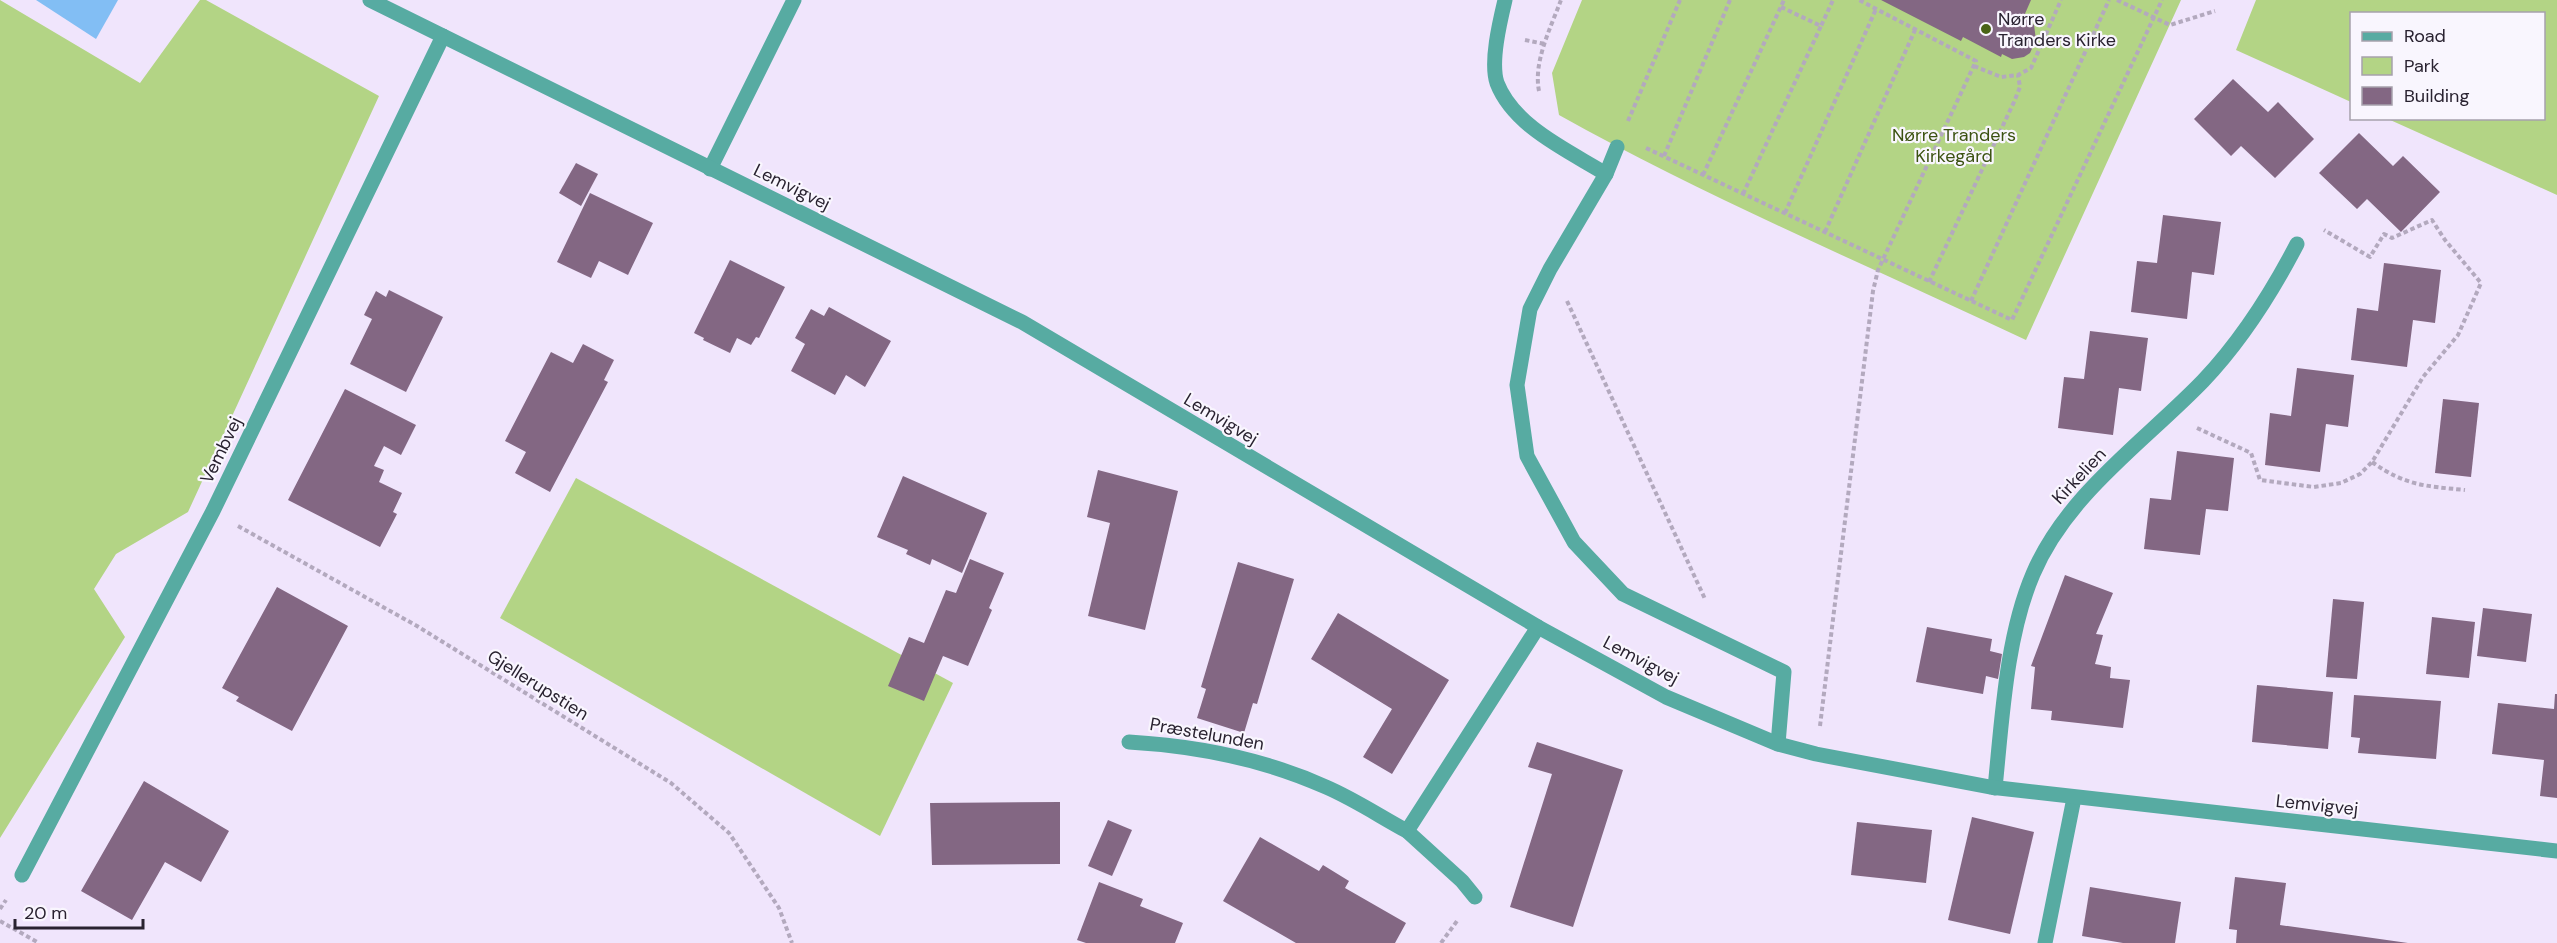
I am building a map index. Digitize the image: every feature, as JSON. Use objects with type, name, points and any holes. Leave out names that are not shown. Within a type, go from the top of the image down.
[{"type":"street","name":"Lemvigvej","points":[[370,0],[1022,322],[1538,627],[1666,697],[1778,744],[1816,754],[1995,788],[2557,851]]},
{"type":"street","points":[[710,169],[794,0]]},
{"type":"street","points":[[1505,0],[1496,45],[1497,82],[1515,111],[1548,138],[1606,174]]},
{"type":"street","name":"Vembvej","points":[[22,875],[213,512],[443,36]]},
{"type":"street","points":[[1619,141],[1606,174],[1550,269],[1530,309],[1517,386],[1527,456],[1574,542],[1623,594],[1784,672],[1778,744]]},
{"type":"street","name":"Kirkelien","points":[[1995,788],[2005,690],[2022,606],[2033,573],[2067,517],[2105,474],[2168,415],[2239,340],[2273,290],[2297,244]]},
{"type":"street","points":[[1407,831],[1538,627]]},
{"type":"street","name":"Præstelunden","points":[[1129,742],[1172,744],[1256,760],[1327,787],[1407,831],[1462,881],[1475,897]]},
{"type":"street","points":[[2046,943],[2074,798]]},
{"type":"path","points":[[1548,138],[1536,79],[1545,44],[1561,0]]},
{"type":"path","points":[[1680,0],[1619,141],[1664,156],[2012,320],[2156,18],[2162,0]]},
{"type":"path","points":[[1664,156],[1730,0]]},
{"type":"path","points":[[1703,175],[1784,0]]},
{"type":"path","points":[[1743,194],[1833,0]]},
{"type":"path","points":[[1816,754],[1873,291],[1883,260],[1976,61],[1859,0]]},
{"type":"path","points":[[1974,66],[2001,77],[2018,75],[2031,68],[2061,0]]},
{"type":"path","points":[[1971,301],[2109,0]]},
{"type":"path","points":[[2117,0],[2170,25],[2216,11]]},
{"type":"path","points":[[1781,8],[1821,26]]},
{"type":"path","points":[[1785,213],[1876,9]]},
{"type":"path","points":[[1825,232],[1916,30]]},
{"type":"path","points":[[1929,282],[2014,102],[2020,87],[2018,75]]},
{"type":"path","points":[[2168,415],[2252,453],[2260,480],[2314,487],[2341,483],[2360,474],[2372,462],[2423,377],[2458,335],[2481,283],[2445,240],[2432,220],[2392,238],[2384,234],[2370,257],[2309,221],[2297,244]]},
{"type":"path","points":[[1572,309],[1709,608],[1712,636]]},
{"type":"path","points":[[2372,462],[2397,479],[2410,483],[2465,490]]},
{"type":"path","name":"Gjellerupstien","points":[[213,512],[417,626],[671,783],[729,833],[779,908],[792,943]]},
{"type":"path","points":[[0,921],[39,943]]},
{"type":"green space","points":[[0,0],[140,83],[200,0],[206,0],[379,96],[188,512],[116,554],[94,589],[125,637],[0,838]]},
{"type":"green space","name":"Nørre Tranders Kirkegård","points":[[1582,0],[2181,0],[2026,340],[1732,204],[1559,115],[1552,73]]},
{"type":"green space","points":[[2256,0],[2557,0],[2557,195],[2390,120],[2545,120],[2545,12],[2350,12],[2350,102],[2236,50]]},
{"type":"green space","points":[[576,478],[953,683],[880,836],[500,618]]},
{"type":"water","points":[[36,0],[118,0],[96,39]]},
{"type":"building","name":"Nørre Tranders Kirke","points":[[1881,0],[2031,0],[2024,16],[2034,25],[2036,40],[2030,53],[2024,57],[2012,59],[2002,54],[2001,57],[1963,37],[1961,41]]},
{"type":"building","points":[[2233,79],[2268,112],[2278,102],[2314,139],[2275,178],[2241,146],[2231,156],[2194,119]]},
{"type":"building","points":[[2359,133],[2393,166],[2403,156],[2440,192],[2401,232],[2367,199],[2357,209],[2319,173]]},
{"type":"building","points":[[576,163],[598,174],[581,206],[559,193]]},
{"type":"building","points":[[590,193],[653,223],[628,275],[599,261],[591,278],[557,262]]},
{"type":"building","points":[[2163,215],[2221,222],[2214,275],[2192,272],[2187,319],[2131,312],[2137,261],[2157,263]]},
{"type":"building","points":[[730,260],[785,287],[759,338],[756,337],[751,345],[737,338],[730,353],[694,333]]},
{"type":"building","points":[[2384,263],[2441,270],[2435,323],[2413,320],[2407,367],[2351,360],[2357,308],[2378,311]]},
{"type":"building","points":[[389,290],[443,317],[406,392],[350,364],[372,319],[364,315],[376,291],[386,297]]},
{"type":"building","points":[[829,307],[891,341],[865,387],[846,375],[835,395],[791,371],[805,344],[795,338],[811,309],[824,316]]},
{"type":"building","points":[[2090,331],[2148,338],[2141,391],[2119,388],[2113,435],[2058,428],[2064,377],[2084,379]]},
{"type":"building","points":[[583,344],[614,360],[604,380],[608,382],[550,492],[515,473],[526,452],[505,441],[551,352],[573,363]]},
{"type":"building","points":[[2297,368],[2354,375],[2348,427],[2326,424],[2320,472],[2265,465],[2270,413],[2291,416]]},
{"type":"building","points":[[345,389],[416,425],[401,455],[384,446],[374,466],[384,470],[379,482],[402,493],[393,512],[397,514],[380,547],[288,500]]},
{"type":"building","points":[[2443,399],[2479,403],[2471,477],[2435,473]]},
{"type":"building","points":[[2177,451],[2234,458],[2228,511],[2206,509],[2200,555],[2144,549],[2150,498],[2171,500]]},
{"type":"building","points":[[1098,470],[1178,491],[1145,630],[1088,616],[1110,523],[1087,517]]},
{"type":"building","points":[[903,476],[987,513],[962,573],[932,559],[930,565],[906,554],[908,550],[877,537]]},
{"type":"building","points":[[970,559],[1004,573],[989,608],[992,610],[968,666],[943,656],[924,701],[888,686],[909,637],[924,643],[946,590],[956,593]]},
{"type":"building","points":[[1238,562],[1294,579],[1257,704],[1253,703],[1244,733],[1197,718],[1206,689],[1201,687]]},
{"type":"building","points":[[2065,575],[2113,593],[2096,634],[2103,635],[2095,664],[2111,667],[2110,678],[2130,680],[2123,728],[2051,720],[2052,711],[2031,709],[2035,667],[2031,666]]},
{"type":"building","points":[[277,587],[348,626],[292,731],[236,701],[239,697],[222,688]]},
{"type":"building","points":[[2333,599],[2364,602],[2357,679],[2326,677]]},
{"type":"building","points":[[2483,608],[2532,614],[2526,662],[2477,656]]},
{"type":"building","points":[[1338,613],[1449,680],[1392,774],[1363,757],[1392,709],[1311,659]]},
{"type":"building","points":[[2432,617],[2475,622],[2469,678],[2426,674]]},
{"type":"building","points":[[1927,627],[1992,639],[1990,651],[2002,654],[1998,679],[1986,676],[1983,694],[1916,682]]},
{"type":"building","points":[[2257,685],[2333,692],[2328,749],[2252,742]]},
{"type":"building","points":[[2555,694],[2557,694],[2557,798],[2540,796],[2544,760],[2492,754],[2498,703],[2554,709]]},
{"type":"building","points":[[2354,695],[2441,701],[2436,759],[2358,753],[2360,738],[2351,737]]},
{"type":"building","points":[[1537,742],[1623,770],[1573,927],[1510,907],[1552,774],[1528,767]]},
{"type":"building","points":[[144,781],[229,831],[201,882],[165,862],[132,920],[81,891]]},
{"type":"building","points":[[1060,802],[1060,864],[932,865],[930,803]]},
{"type":"building","points":[[1972,817],[2034,832],[2010,934],[1948,920]]},
{"type":"building","points":[[1108,820],[1132,830],[1112,876],[1088,866]]},
{"type":"building","points":[[1857,822],[1932,830],[1926,883],[1851,875]]},
{"type":"building","points":[[1260,837],[1319,871],[1323,865],[1349,881],[1345,888],[1406,923],[1395,943],[1296,943],[1223,901]]},
{"type":"building","points":[[2235,877],[2286,883],[2280,925],[2408,943],[2236,943],[2237,930],[2229,929]]},
{"type":"building","points":[[1099,882],[1143,899],[1140,906],[1183,923],[1175,943],[1086,943],[1077,940]]},
{"type":"building","points":[[2090,887],[2181,902],[2175,943],[2123,943],[2082,936]]},
{"type":"place","name":"Nørre Tranders Kirke","points":[[1986,29]]}]
